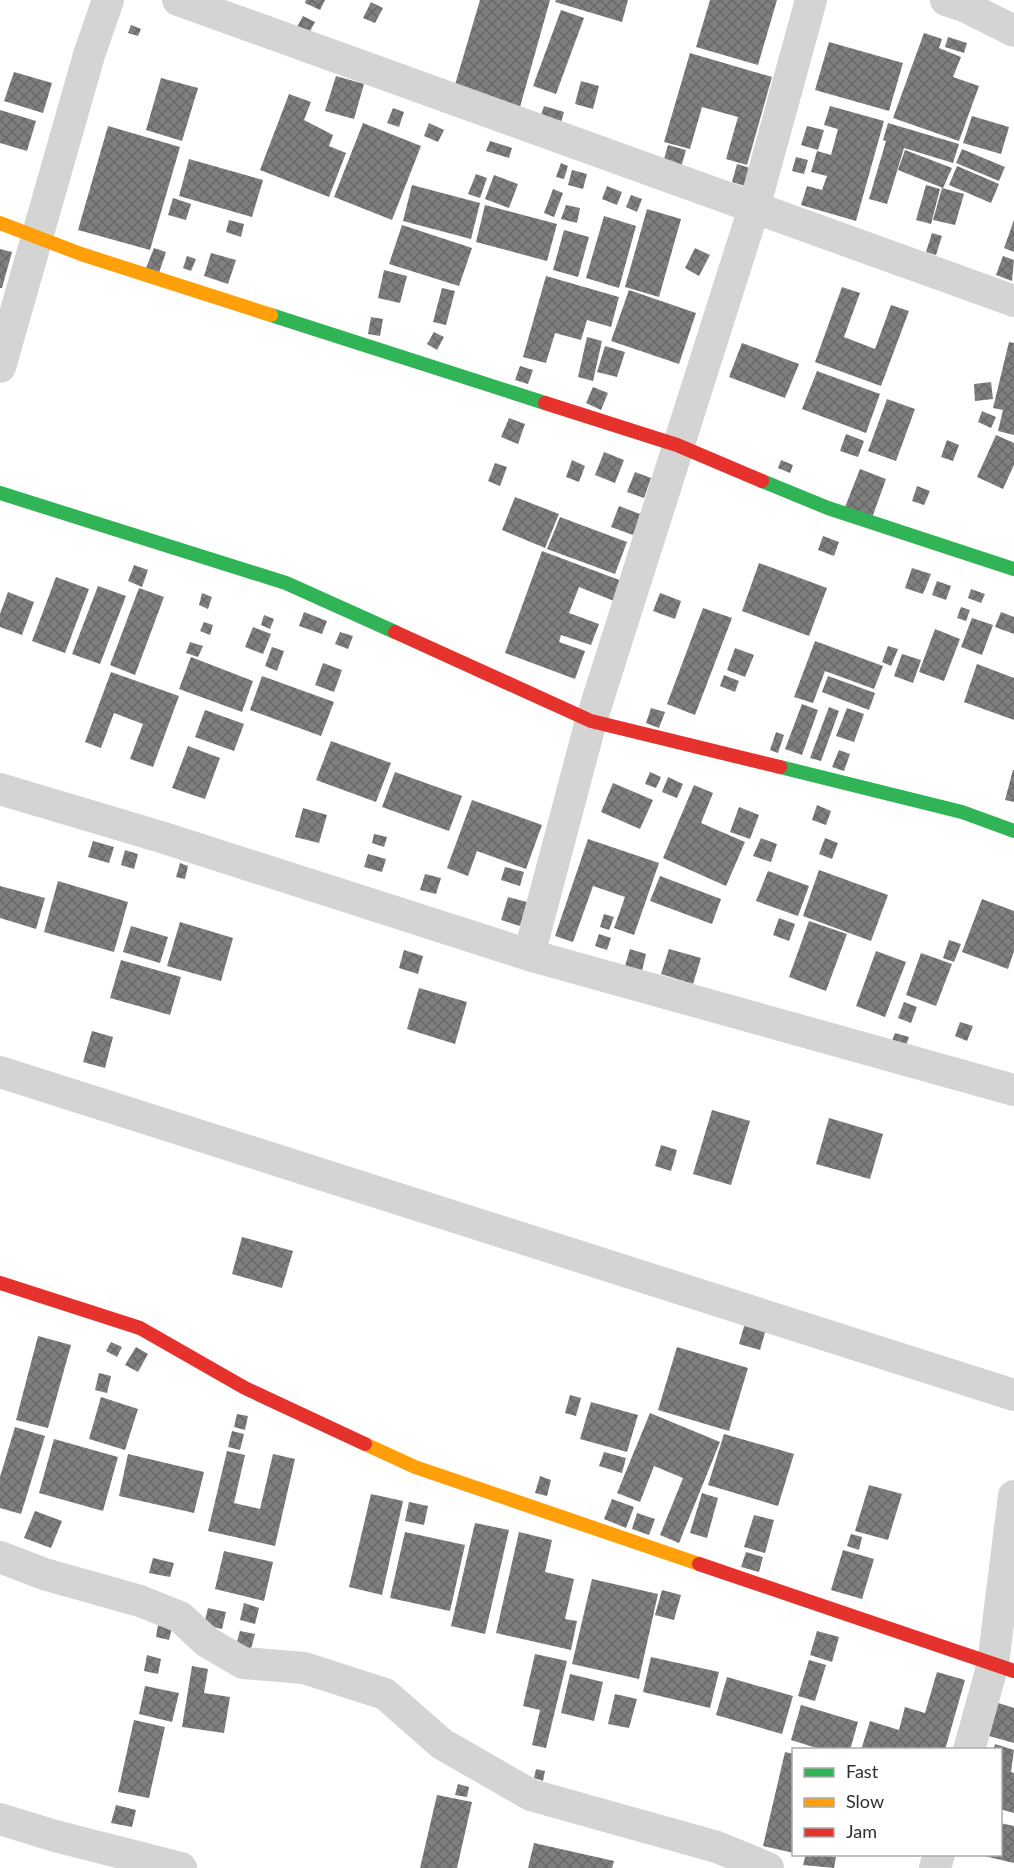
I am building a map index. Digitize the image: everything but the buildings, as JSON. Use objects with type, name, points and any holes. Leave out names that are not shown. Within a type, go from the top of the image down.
[{"type":"street","points":[[0,367],[89,55],[108,0]]},
{"type":"street","points":[[178,0],[1014,301]]},
{"type":"street","points":[[529,955],[591,721],[754,208],[811,0]]},
{"type":"street","points":[[946,0],[964,6],[1014,31]]},
{"type":"street","points":[[0,223],[92,258],[677,445],[828,508],[1014,569]]},
{"type":"street","points":[[0,493],[286,583],[591,721],[962,812],[1014,831]]},
{"type":"street","points":[[0,789],[161,837],[529,955],[1014,1090]]},
{"type":"street","points":[[0,1072],[1014,1395]]},
{"type":"street","points":[[0,1283],[140,1328],[246,1388],[415,1467],[1004,1668]]},
{"type":"street","points":[[969,1748],[1004,1668],[1014,1496]]},
{"type":"street","points":[[0,1557],[44,1574],[140,1601],[180,1617],[207,1642],[243,1663],[304,1668],[385,1694],[442,1744],[531,1795],[717,1847],[768,1868]]},
{"type":"street","points":[[0,1819],[55,1836],[181,1868]]},
{"type":"street","points":[[693,1868],[717,1847]]},
{"type":"traffic: fast","points":[[271,315],[545,403]]},
{"type":"traffic: fast","points":[[762,481],[828,508],[1014,569]]},
{"type":"traffic: fast","points":[[0,493],[286,583],[395,632]]},
{"type":"traffic: fast","points":[[780,767],[962,812],[1014,831]]},
{"type":"traffic: slow","points":[[0,223],[81,254],[271,315]]},
{"type":"traffic: slow","points":[[365,1444],[415,1467],[699,1564]]},
{"type":"traffic: jam","points":[[545,403],[677,445],[762,481]]},
{"type":"traffic: jam","points":[[395,632],[591,721],[780,767]]},
{"type":"traffic: jam","points":[[0,1283],[140,1328],[245,1388],[365,1444]]},
{"type":"traffic: jam","points":[[699,1564],[1014,1671]]}]
